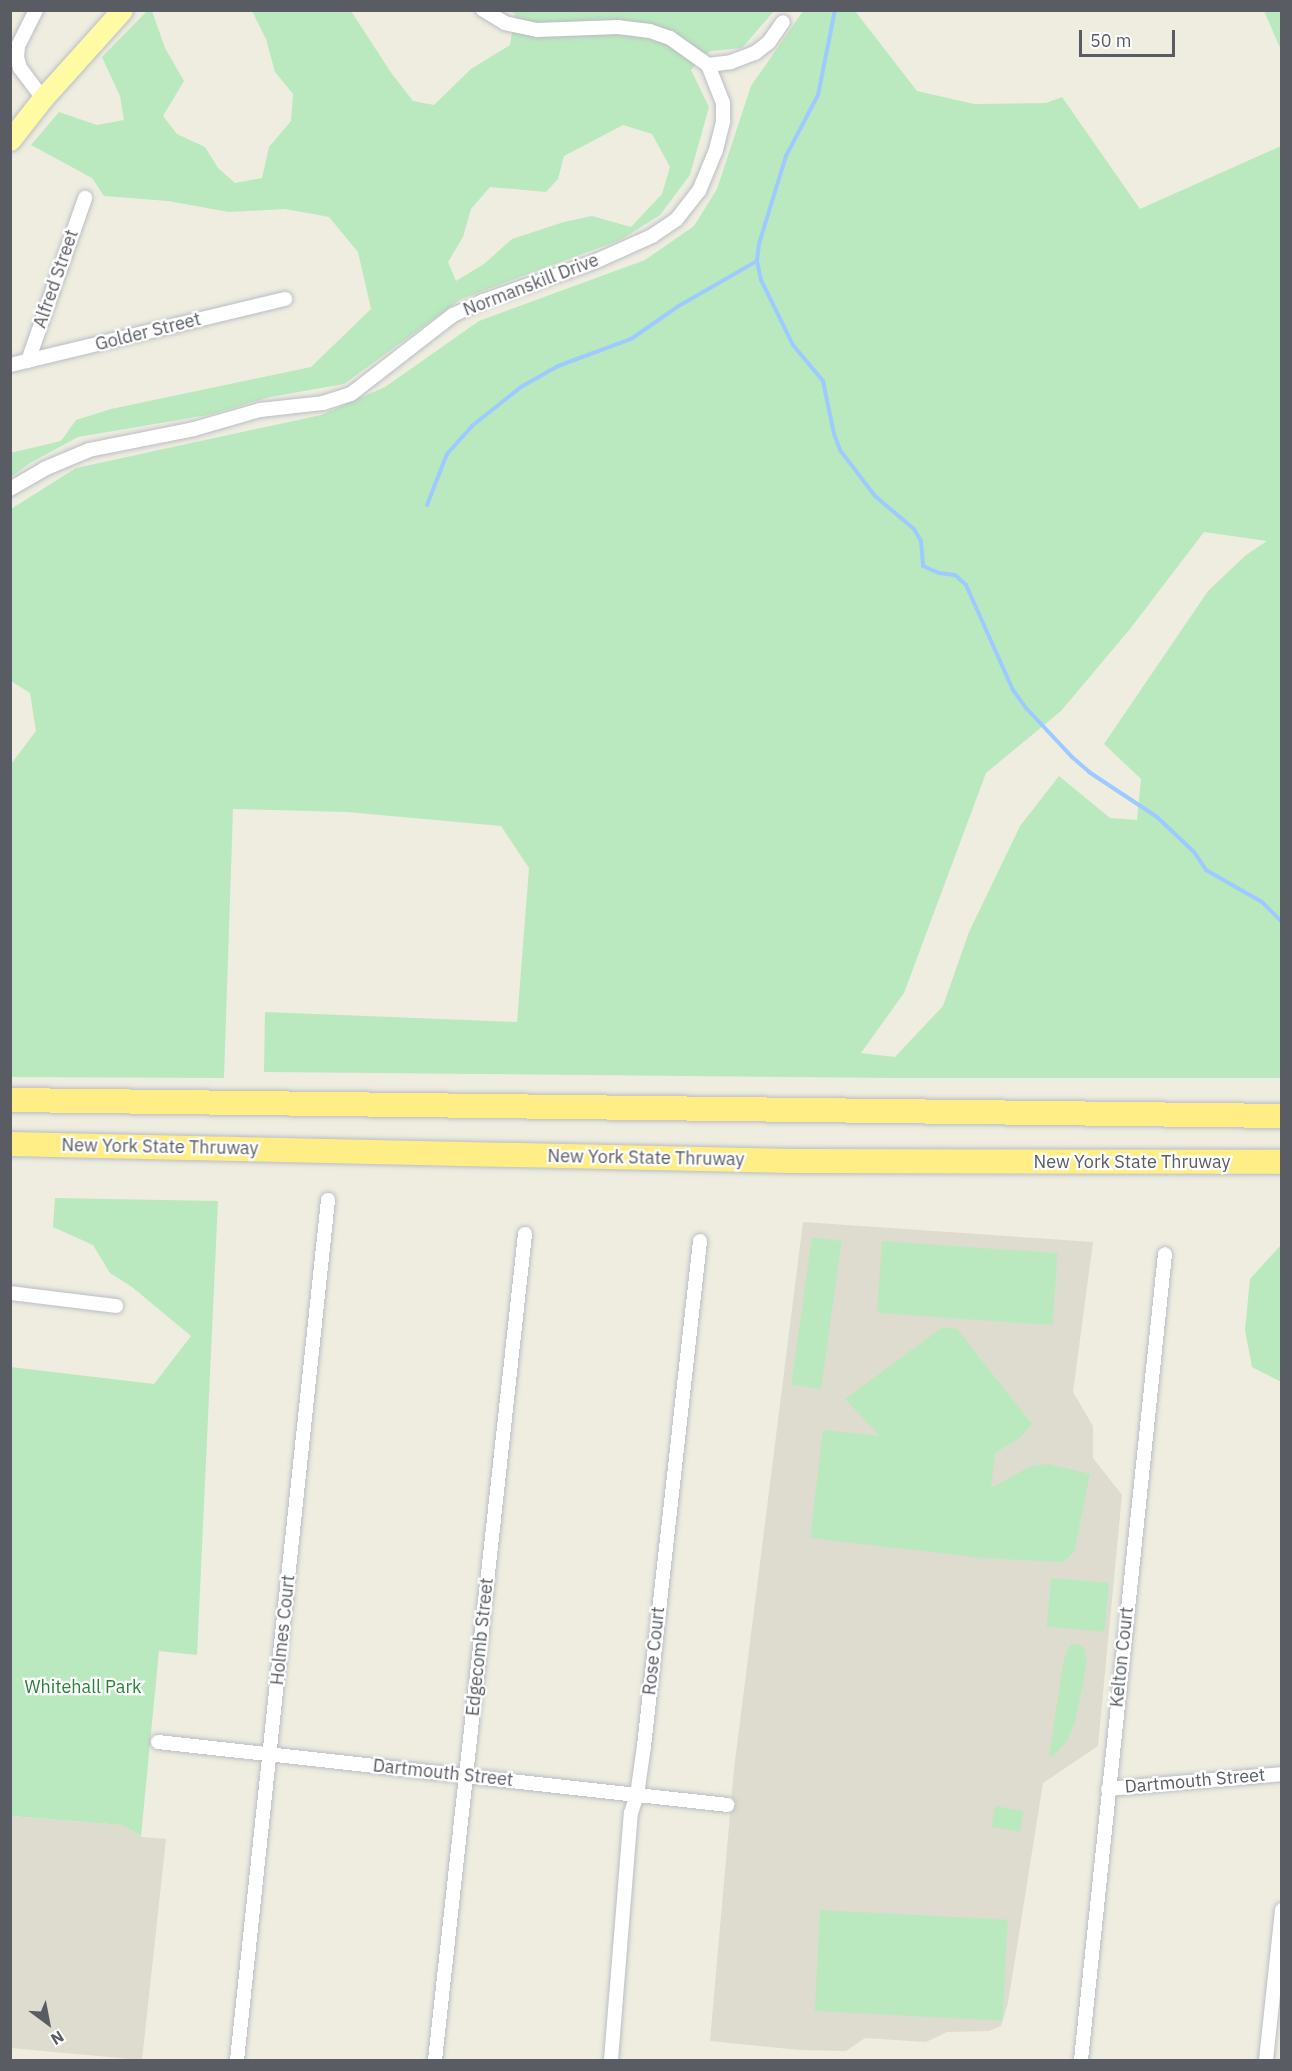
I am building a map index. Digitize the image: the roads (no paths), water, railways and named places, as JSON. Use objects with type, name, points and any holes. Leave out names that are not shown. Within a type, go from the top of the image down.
[{"type":"highway","points":[[10,1100],[1281,1116]]},
{"type":"highway","name":"New York State Thruway","points":[[10,1144],[792,1161],[1281,1162]]},
{"type":"main road","points":[[10,140],[43,98],[122,10]]},
{"type":"street","points":[[36,10],[18,46],[16,57],[20,68],[43,98]]},
{"type":"street","points":[[483,10],[505,23],[537,30],[618,27],[650,31],[670,38],[708,65],[731,62],[755,53],[769,42],[783,22]]},
{"type":"street","name":"Normanskill Drive","points":[[10,489],[44,469],[89,450],[194,429],[251,412],[323,403],[351,394],[453,315],[483,301],[594,262],[666,228],[689,206],[699,191],[721,131],[723,103],[708,65]]},
{"type":"street","name":"Alfred Street","points":[[28,361],[85,198]]},
{"type":"street","name":"Golder Street","points":[[10,365],[285,299]]},
{"type":"street","name":"Holmes Court","points":[[237,2061],[328,1200]]},
{"type":"street","name":"Edgecomb Street","points":[[435,2061],[525,1234]]},
{"type":"street","name":"Rose Court","points":[[611,2061],[631,1813],[637,1795],[700,1241]]},
{"type":"street","name":"Kelton Court","points":[[1081,2061],[1165,1254]]},
{"type":"street","points":[[10,1293],[116,1306]]},
{"type":"street","name":"Dartmouth Street","points":[[158,1742],[728,1805]]},
{"type":"street","name":"Dartmouth Street","points":[[1108,1788],[1281,1774]]},
{"type":"street","points":[[1266,2061],[1281,1910]]},
{"type":"waterway","points":[[835,10],[818,95],[786,156],[759,244],[757,261],[761,280],[793,345],[823,381],[834,434],[840,450],[875,496],[914,529],[921,541],[923,566],[939,573],[955,575],[966,585],[1013,690],[1027,709],[1089,772],[1157,817],[1194,852],[1206,870],[1262,902],[1282,922]]},
{"type":"waterway","points":[[427,505],[447,454],[472,426],[521,387],[558,366],[631,339],[677,307],[757,261]]},
{"type":"park label","name":"Whitehall Park","points":[[83,1687]]}]
